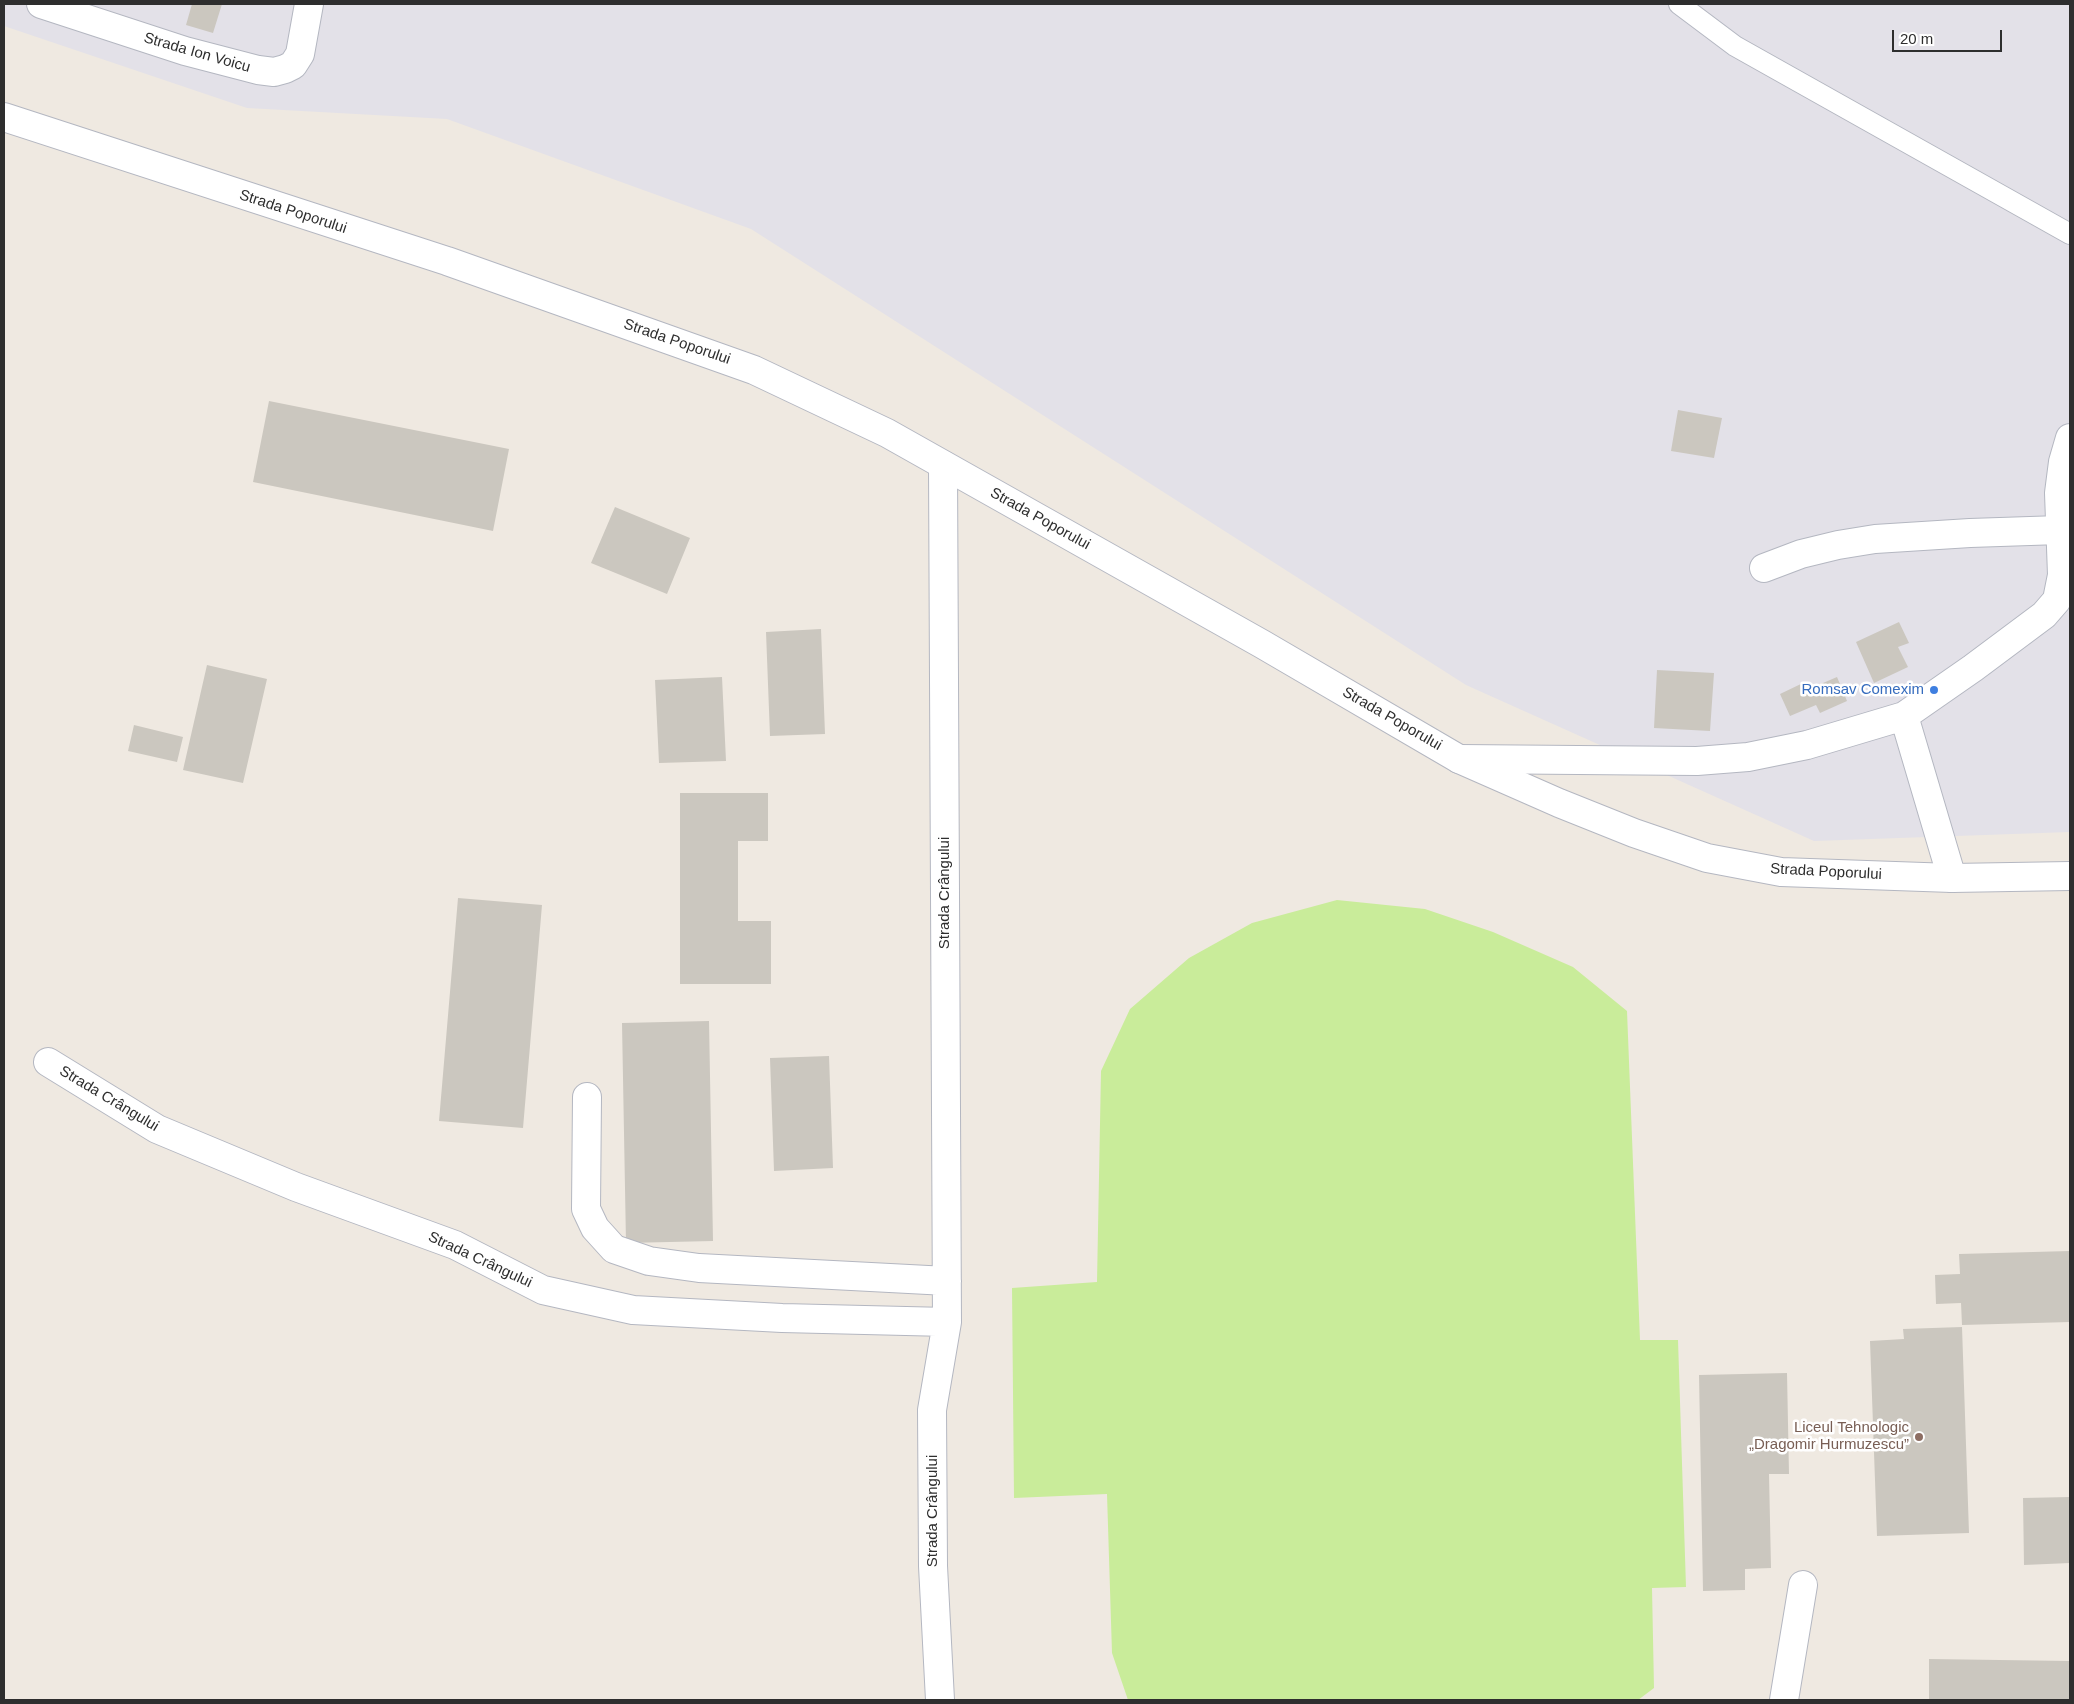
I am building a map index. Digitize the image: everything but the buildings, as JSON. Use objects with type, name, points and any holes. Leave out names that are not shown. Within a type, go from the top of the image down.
[{"type":"street","name":"Strada Ion Voicu","points":[[41,4],[185,51],[258,70],[274,72],[294,64],[300,54],[309,4]]},
{"type":"street","name":"Strada Poporului","points":[[4,117],[447,261],[754,370],[887,433],[1262,644],[1459,759],[1559,803],[1634,833],[1707,858],[1781,872],[1952,878],[2070,876]]},
{"type":"street","points":[[1459,759],[1698,761],[1748,757],[1807,745],[1904,716],[2044,615],[2057,600],[2066,576],[2060,530],[2059,493],[2062,470],[2070,438]]},
{"type":"street","name":"Strada Crângului","points":[[940,1700],[933,1566],[932,1410],[947,1322],[943,465]]},
{"type":"street","points":[[1764,568],[1801,554],[1875,539],[1970,532],[2060,530]]},
{"type":"street","points":[[1904,716],[1952,878]]},
{"type":"street","name":"Strada Crângului","points":[[48,1062],[157,1129],[296,1187],[455,1245],[543,1290],[633,1310],[782,1318],[947,1322]]},
{"type":"street","points":[[587,1097],[586,1209],[595,1228],[614,1248],[649,1261],[699,1268],[947,1281]]},
{"type":"street","points":[[1784,1700],[1803,1585]]},
{"type":"lane","points":[[1680,4],[1735,46],[2070,234]]},
{"type":"shaded area","points":[[4,4],[2070,4],[2070,832],[1814,841],[1466,685],[751,229],[447,119],[247,108],[4,26]]},
{"type":"green space","points":[[1337,900],[1425,909],[1493,932],[1573,967],[1627,1011],[1640,1340],[1678,1340],[1686,1587],[1652,1588],[1654,1688],[1638,1700],[1128,1700],[1112,1653],[1107,1494],[1014,1498],[1012,1288],[1097,1282],[1101,1071],[1130,1009],[1189,958],[1252,923]]},
{"type":"place","name":"Romsav Comexim","points":[[1934,690]]},
{"type":"place","name":"Liceul Tehnologic „Dragomir Hurmuzescu”","points":[[1919,1437]]}]
